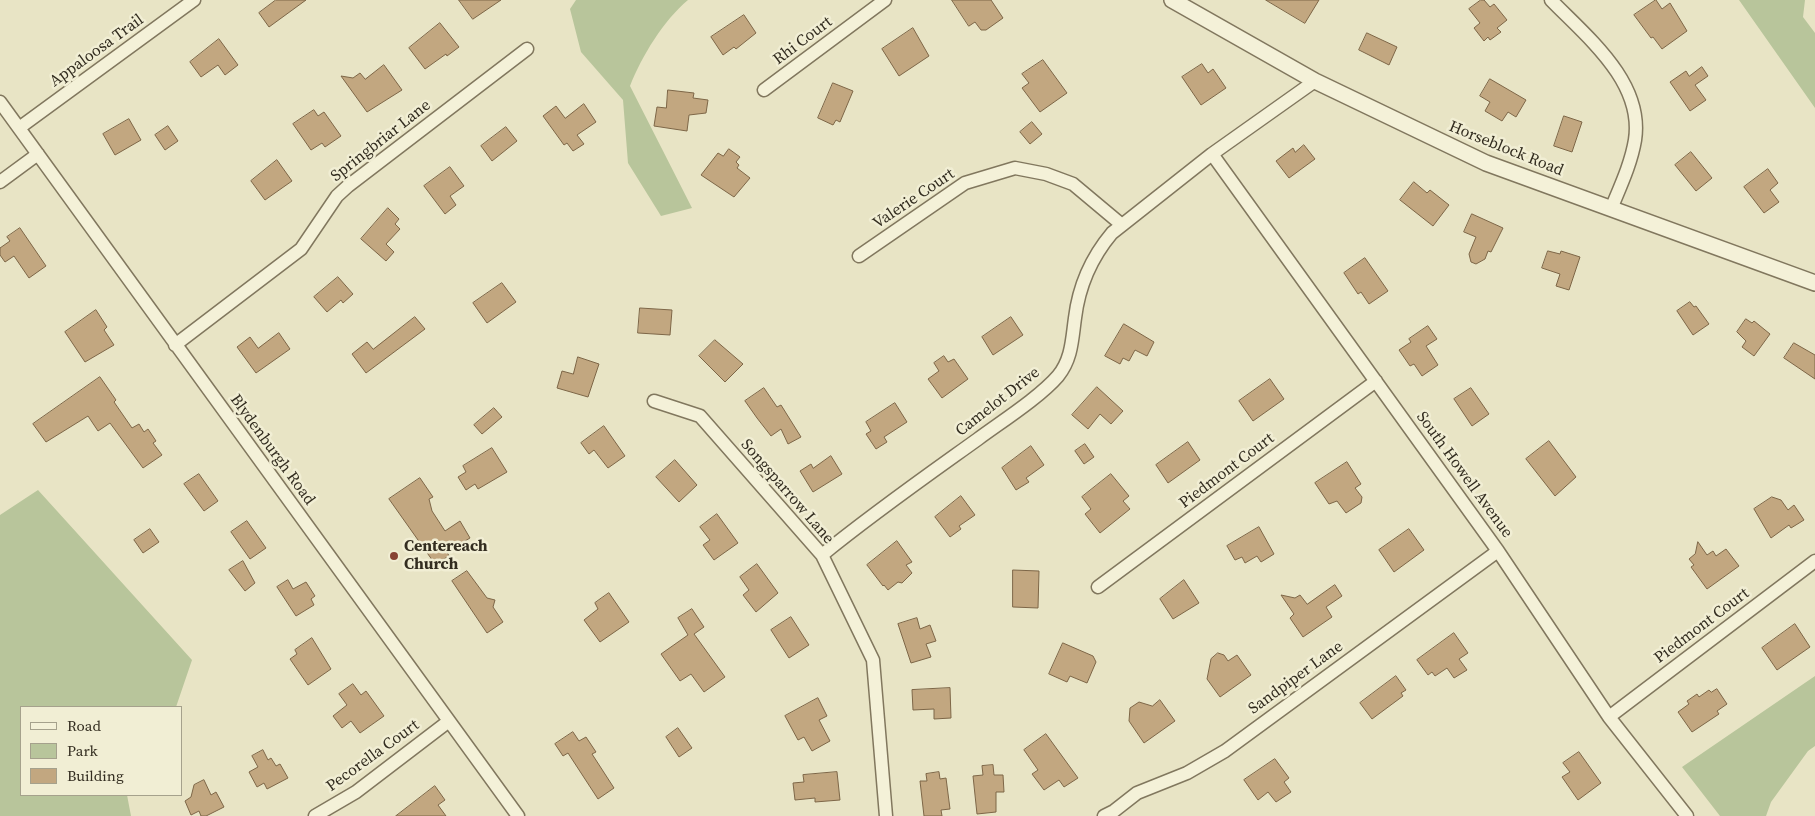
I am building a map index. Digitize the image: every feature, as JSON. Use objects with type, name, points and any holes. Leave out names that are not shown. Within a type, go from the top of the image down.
[{"type":"street","name":"Appaloosa Trail","points":[[20,128],[194,0]]},
{"type":"street","name":"Rhi Court","points":[[764,90],[886,0]]},
{"type":"street","name":"Horseblock Road","points":[[1172,0],[1315,81],[1486,163],[1815,283]]},
{"type":"street","points":[[1551,0],[1612,64],[1623,82],[1634,112],[1635,139],[1628,167],[1611,209]]},
{"type":"street","name":"Springbriar Lane","points":[[175,345],[301,249],[337,196],[348,186],[527,49]]},
{"type":"street","name":"Camelot Drive","points":[[822,555],[888,504],[1020,408],[1059,376],[1073,348],[1075,317],[1088,266],[1098,249],[1122,225],[1212,154],[1315,81]]},
{"type":"street","name":"Blydenburgh Road","points":[[0,102],[518,816]]},
{"type":"street","points":[[0,182],[38,154]]},
{"type":"street","name":"South Howell Avenue","points":[[1212,154],[1498,551],[1609,717],[1687,816]]},
{"type":"street","name":"Valerie Court","points":[[860,256],[965,183],[1015,168],[1046,174],[1074,184],[1122,225]]},
{"type":"street","name":"Piedmont Court","points":[[1098,587],[1376,381]]},
{"type":"street","name":"Songsparrow Lane","points":[[654,401],[700,416],[822,555],[873,660],[886,816]]},
{"type":"street","name":"Sandpiper Lane","points":[[1104,816],[1114,811],[1136,793],[1187,773],[1224,751],[1498,551]]},
{"type":"street","name":"Piedmont Court","points":[[1609,717],[1815,561]]},
{"type":"street","name":"Pecorella Court","points":[[315,816],[356,792],[449,721]]},
{"type":"green space","points":[[576,0],[688,0],[670,18],[654,40],[630,86],[692,208],[661,216],[628,163],[623,100],[581,52],[570,9]]},
{"type":"green space","points":[[1739,0],[1805,0],[1803,17],[1815,33],[1815,108]]},
{"type":"green space","points":[[38,490],[192,660],[176,706],[20,706],[20,796],[127,796],[131,816],[0,816],[0,515]]},
{"type":"green space","points":[[1815,676],[1815,746],[1808,751],[1771,802],[1766,816],[1720,816],[1682,767]]},
{"type":"building","points":[[276,0],[306,0],[269,27],[259,13]]},
{"type":"building","points":[[459,0],[501,0],[473,19]]},
{"type":"building","points":[[952,0],[991,0],[1003,18],[986,30],[981,30],[975,22],[969,26]]},
{"type":"building","points":[[1266,0],[1319,0],[1305,23]]},
{"type":"building","points":[[1481,0],[1484,0],[1490,7],[1494,4],[1507,20],[1497,28],[1501,32],[1490,40],[1488,37],[1484,41],[1474,28],[1480,23],[1469,9]]},
{"type":"building","points":[[1656,0],[1662,9],[1670,3],[1687,31],[1662,49],[1634,15]]},
{"type":"building","points":[[744,15],[756,33],[736,49],[734,47],[723,55],[711,37]]},
{"type":"building","points":[[440,23],[459,47],[425,69],[409,48]]},
{"type":"building","points":[[913,28],[929,56],[899,76],[882,49]]},
{"type":"building","points":[[1367,33],[1397,47],[1389,65],[1359,50]]},
{"type":"building","points":[[219,39],[238,65],[225,75],[218,65],[201,77],[190,62]]},
{"type":"building","points":[[1043,60],[1067,93],[1040,112],[1022,88],[1029,83],[1022,74]]},
{"type":"building","points":[[1202,64],[1208,73],[1213,69],[1226,88],[1201,105],[1182,77]]},
{"type":"building","points":[[384,65],[402,90],[367,112],[341,76],[353,78],[360,73],[365,79]]},
{"type":"building","points":[[1702,67],[1708,76],[1695,85],[1706,100],[1690,111],[1670,82],[1686,71],[1689,76]]},
{"type":"building","points":[[1490,79],[1526,100],[1516,117],[1508,112],[1502,121],[1485,111],[1490,102],[1480,96]]},
{"type":"building","points":[[833,83],[853,91],[840,122],[836,120],[833,125],[818,118]]},
{"type":"building","points":[[668,90],[694,93],[693,98],[708,100],[706,113],[689,115],[687,131],[654,126],[657,107],[666,108]]},
{"type":"building","points":[[584,104],[596,122],[577,135],[584,144],[573,151],[567,143],[564,145],[543,116],[556,106],[565,118]]},
{"type":"building","points":[[314,110],[318,116],[324,112],[341,136],[325,147],[322,143],[311,150],[293,124]]},
{"type":"building","points":[[1564,116],[1582,122],[1572,152],[1554,146]]},
{"type":"building","points":[[129,119],[141,140],[115,155],[103,134]]},
{"type":"building","points":[[1032,122],[1042,134],[1030,144],[1020,132]]},
{"type":"building","points":[[168,126],[178,141],[165,150],[155,135]]},
{"type":"building","points":[[506,127],[517,141],[492,161],[481,146]]},
{"type":"building","points":[[1304,145],[1315,159],[1289,178],[1276,161],[1293,148],[1295,152]]},
{"type":"building","points":[[729,149],[740,157],[736,162],[739,165],[737,168],[750,178],[734,197],[701,175],[718,153],[723,156]]},
{"type":"building","points":[[1691,152],[1712,178],[1696,191],[1675,165]]},
{"type":"building","points":[[277,160],[292,181],[265,200],[251,181]]},
{"type":"building","points":[[450,167],[464,186],[450,196],[456,205],[445,214],[424,186]]},
{"type":"building","points":[[1768,169],[1778,183],[1770,190],[1779,202],[1764,213],[1744,187]]},
{"type":"building","points":[[1414,182],[1427,193],[1430,190],[1449,205],[1433,226],[1400,200]]},
{"type":"building","points":[[388,208],[399,219],[395,224],[400,229],[386,244],[394,252],[386,261],[361,239]]},
{"type":"building","points":[[1472,214],[1503,228],[1491,252],[1488,251],[1485,259],[1476,264],[1471,262],[1469,254],[1476,237],[1464,232]]},
{"type":"building","points":[[20,228],[46,266],[29,278],[14,256],[5,262],[0,255],[0,248],[10,241],[7,237]]},
{"type":"building","points":[[1548,251],[1560,254],[1561,251],[1580,257],[1569,290],[1556,286],[1560,274],[1542,268]]},
{"type":"building","points":[[1365,258],[1388,291],[1369,304],[1361,292],[1358,294],[1344,273]]},
{"type":"building","points":[[338,277],[353,294],[343,303],[341,300],[327,312],[314,297]]},
{"type":"building","points":[[502,283],[516,302],[487,323],[473,303]]},
{"type":"building","points":[[1690,302],[1694,307],[1696,306],[1709,324],[1693,335],[1677,311]]},
{"type":"building","points":[[640,308],[672,310],[670,335],[638,333]]},
{"type":"building","points":[[96,310],[107,327],[104,330],[114,345],[85,362],[65,332]]},
{"type":"building","points":[[415,317],[425,329],[366,373],[352,354],[367,342],[373,349]]},
{"type":"building","points":[[1011,317],[1023,335],[993,355],[982,337]]},
{"type":"building","points":[[1746,319],[1752,323],[1754,321],[1770,334],[1754,356],[1742,347],[1746,341],[1737,332]]},
{"type":"building","points":[[1124,324],[1154,342],[1147,356],[1135,350],[1129,361],[1123,358],[1120,364],[1105,356]]},
{"type":"building","points":[[1428,326],[1437,339],[1426,346],[1438,365],[1422,376],[1414,364],[1410,366],[1399,350],[1411,342],[1409,339]]},
{"type":"building","points":[[279,333],[290,349],[256,373],[237,347],[250,337],[258,348]]},
{"type":"building","points":[[715,340],[743,364],[725,382],[699,356]]},
{"type":"building","points":[[1794,343],[1815,355],[1815,379],[1784,358]]},
{"type":"building","points":[[944,356],[948,362],[954,359],[968,379],[942,398],[928,379],[939,371],[934,363]]},
{"type":"building","points":[[578,357],[599,364],[588,397],[557,388],[562,371],[573,374]]},
{"type":"building","points":[[100,377],[132,428],[139,424],[144,432],[148,429],[156,441],[153,443],[162,455],[143,468],[110,423],[98,431],[88,416],[46,442],[33,424]]},
{"type":"building","points":[[1270,379],[1284,399],[1253,421],[1239,401]]},
{"type":"building","points":[[1097,387],[1123,411],[1111,424],[1100,414],[1088,429],[1072,415]]},
{"type":"building","points":[[764,388],[777,407],[781,405],[801,437],[788,444],[781,429],[771,436],[757,418],[745,401]]},
{"type":"building","points":[[1471,388],[1489,414],[1472,426],[1454,399]]},
{"type":"building","points":[[895,403],[907,422],[884,437],[887,442],[876,449],[866,434],[871,431],[866,422]]},
{"type":"building","points":[[494,408],[502,417],[482,434],[474,425]]},
{"type":"building","points":[[604,426],[625,456],[608,468],[594,450],[589,454],[581,443]]},
{"type":"building","points":[[1549,441],[1576,477],[1555,496],[1526,459]]},
{"type":"building","points":[[1188,442],[1200,460],[1168,483],[1156,465]]},
{"type":"building","points":[[1085,444],[1094,457],[1084,464],[1075,451]]},
{"type":"building","points":[[1031,446],[1044,465],[1026,478],[1029,482],[1016,490],[1002,468]]},
{"type":"building","points":[[492,448],[507,472],[478,489],[475,484],[466,490],[458,477],[466,472],[463,466]]},
{"type":"building","points":[[831,456],[842,474],[813,492],[800,471],[811,464],[813,468]]},
{"type":"building","points":[[675,460],[697,485],[679,502],[656,477]]},
{"type":"building","points":[[1347,462],[1361,484],[1355,488],[1362,497],[1361,503],[1346,513],[1337,501],[1329,504],[1315,483]]},
{"type":"building","points":[[199,474],[218,501],[204,511],[184,484]]},
{"type":"building","points":[[1111,474],[1129,496],[1123,501],[1130,509],[1100,533],[1085,514],[1091,509],[1082,497]]},
{"type":"building","points":[[420,478],[433,497],[429,499],[432,511],[445,531],[460,521],[470,538],[447,552],[449,556],[435,564],[389,499]]},
{"type":"building","points":[[961,496],[975,515],[959,526],[961,529],[950,537],[935,517]]},
{"type":"building","points":[[1772,497],[1781,500],[1788,510],[1794,505],[1804,520],[1791,528],[1789,525],[1771,538],[1754,509]]},
{"type":"building","points":[[717,514],[738,543],[714,560],[703,545],[710,540],[700,527]]},
{"type":"building","points":[[247,521],[266,548],[250,559],[231,532]]},
{"type":"building","points":[[1259,527],[1274,554],[1261,562],[1257,556],[1245,563],[1242,557],[1235,560],[1227,546]]},
{"type":"building","points":[[150,529],[159,542],[143,553],[134,540]]},
{"type":"building","points":[[1409,529],[1424,550],[1394,572],[1379,550]]},
{"type":"building","points":[[897,541],[912,562],[906,565],[912,573],[902,583],[898,582],[888,590],[867,565]]},
{"type":"building","points":[[1698,542],[1707,555],[1713,551],[1716,556],[1726,549],[1739,566],[1707,589],[1691,567],[1694,565],[1689,559],[1695,554]]},
{"type":"building","points":[[243,561],[255,583],[245,591],[229,570]]},
{"type":"building","points":[[757,564],[778,593],[756,612],[743,595],[749,590],[740,577]]},
{"type":"building","points":[[1013,570],[1039,571],[1038,608],[1013,607]]},
{"type":"building","points":[[467,571],[487,598],[495,600],[493,607],[503,622],[487,633],[452,581]]},
{"type":"building","points":[[288,580],[293,589],[306,582],[315,596],[311,599],[314,605],[296,616],[277,587]]},
{"type":"building","points":[[1184,580],[1199,603],[1173,619],[1160,599]]},
{"type":"building","points":[[1335,585],[1342,596],[1326,607],[1332,617],[1303,637],[1290,618],[1294,614],[1281,595],[1295,598],[1300,595],[1307,604]]},
{"type":"building","points":[[609,593],[629,622],[600,642],[584,620],[598,609],[595,603]]},
{"type":"building","points":[[692,609],[704,627],[694,634],[725,677],[704,692],[691,674],[680,681],[661,654],[688,635],[678,618]]},
{"type":"building","points":[[791,617],[809,645],[789,658],[771,630]]},
{"type":"building","points":[[917,618],[920,629],[930,625],[936,641],[926,644],[931,657],[911,663],[898,624]]},
{"type":"building","points":[[1795,624],[1810,647],[1777,670],[1762,648]]},
{"type":"building","points":[[1454,633],[1468,653],[1459,659],[1467,670],[1454,678],[1447,668],[1435,676],[1432,672],[1428,675],[1417,660]]},
{"type":"building","points":[[312,638],[331,669],[308,685],[290,659],[297,654],[295,650]]},
{"type":"building","points":[[1063,643],[1093,656],[1096,662],[1087,683],[1070,676],[1067,682],[1049,674]]},
{"type":"building","points":[[1218,653],[1224,655],[1228,661],[1237,655],[1251,675],[1220,697],[1207,679],[1211,659]]},
{"type":"building","points":[[1396,676],[1406,690],[1401,693],[1403,696],[1372,719],[1360,703]]},
{"type":"building","points":[[353,684],[361,695],[366,691],[384,716],[360,733],[351,721],[342,728],[333,716],[347,705],[339,694]]},
{"type":"building","points":[[950,688],[951,718],[934,719],[934,709],[913,710],[912,690]]},
{"type":"building","points":[[1717,689],[1727,704],[1717,711],[1719,714],[1692,732],[1678,712],[1689,704],[1687,701],[1697,694],[1699,697],[1709,690],[1711,692]]},
{"type":"building","points":[[818,698],[827,716],[819,720],[830,741],[812,751],[804,737],[798,740],[785,716]]},
{"type":"building","points":[[1160,700],[1175,721],[1144,743],[1129,721],[1130,708],[1139,702],[1152,706]]},
{"type":"building","points":[[678,728],[692,748],[679,757],[666,737]]},
{"type":"building","points":[[573,732],[579,741],[586,737],[596,752],[592,754],[614,788],[598,799],[568,753],[563,756],[555,744]]},
{"type":"building","points":[[1046,734],[1078,778],[1064,787],[1059,780],[1044,790],[1032,774],[1038,770],[1024,750]]},
{"type":"building","points":[[263,750],[268,760],[271,758],[276,766],[280,764],[288,778],[267,789],[264,783],[257,787],[249,772],[258,767],[252,756]]},
{"type":"building","points":[[1579,752],[1601,783],[1578,800],[1562,777],[1570,772],[1563,763]]},
{"type":"building","points":[[1275,759],[1289,778],[1284,782],[1291,792],[1276,802],[1268,792],[1258,800],[1244,780]]},
{"type":"building","points":[[993,765],[994,775],[1003,775],[1004,792],[996,792],[996,812],[977,814],[973,776],[983,775],[982,766]]},
{"type":"building","points":[[837,772],[840,800],[815,802],[815,798],[795,800],[793,783],[804,782],[803,775]]},
{"type":"building","points":[[939,772],[940,779],[946,778],[950,809],[941,810],[942,816],[924,816],[920,781],[927,781],[926,774]]},
{"type":"building","points":[[204,780],[211,795],[216,792],[224,807],[206,816],[201,816],[199,811],[191,815],[185,801],[191,797],[194,785]]},
{"type":"building","points":[[435,786],[445,800],[438,805],[446,816],[396,816]]},
{"type":"place","name":"Centereach Church","points":[[394,556]]}]
